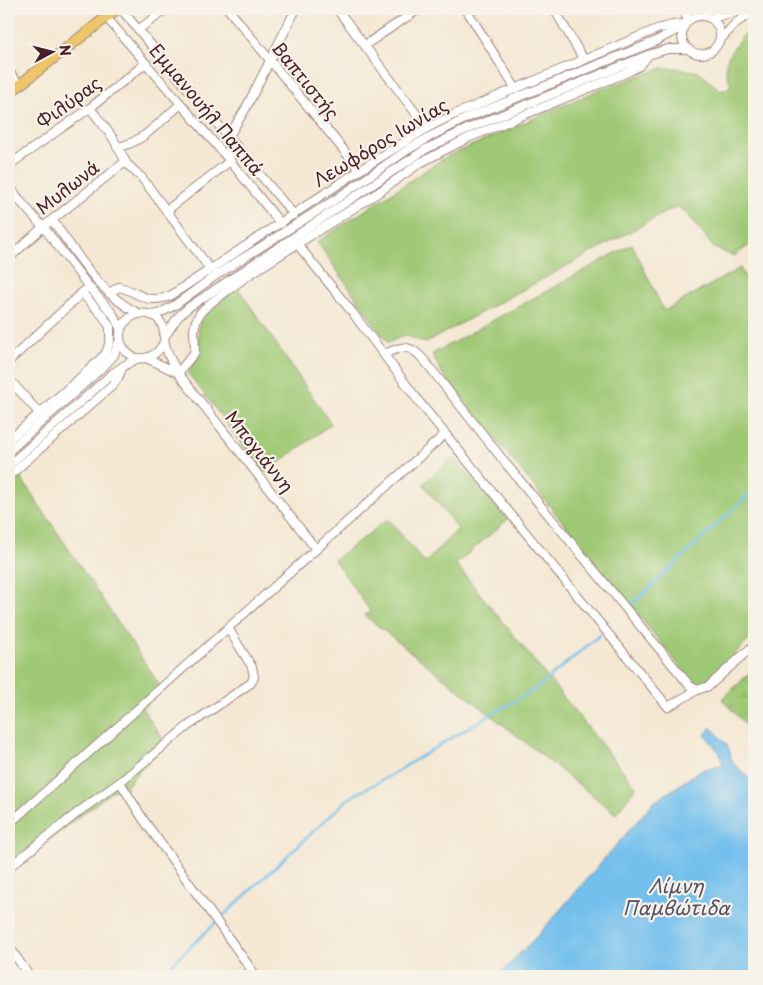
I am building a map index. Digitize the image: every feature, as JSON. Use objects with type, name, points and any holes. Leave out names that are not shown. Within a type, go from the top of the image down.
[{"type":"main road","points":[[9,93],[106,17],[119,9]]},
{"type":"street","name":"Εμμανουήλ Παππά","points":[[119,9],[139,30],[294,215]]},
{"type":"street","points":[[139,30],[167,9]]},
{"type":"street","name":"Βαπτιστής","points":[[228,9],[360,170]]},
{"type":"street","points":[[166,211],[230,160],[229,136],[296,9]]},
{"type":"street","points":[[337,9],[427,128]]},
{"type":"street","points":[[364,45],[419,9]]},
{"type":"street","points":[[466,9],[516,89]]},
{"type":"street","points":[[554,9],[584,60]]},
{"type":"street","points":[[685,9],[685,24],[682,38],[688,49],[696,54],[709,53],[714,50],[720,40],[737,22],[754,12]]},
{"type":"street","points":[[697,9],[719,27],[720,40]]},
{"type":"street","points":[[283,228],[433,134],[479,113],[654,42],[698,16],[720,17],[739,9]]},
{"type":"street","name":"Εμμανουήλ Παππά","points":[[106,17],[230,160],[283,228]]},
{"type":"street","name":"Λεωφόρος Ιωνίας","points":[[138,314],[151,315],[168,310],[283,228],[294,215],[360,170],[427,128],[453,115],[657,29],[685,24]]},
{"type":"street","points":[[178,373],[195,352],[194,330],[200,313],[208,305],[432,146],[467,129],[648,54],[668,49],[688,49]]},
{"type":"street","name":"Φιλύρας","points":[[9,165],[90,108],[146,63]]},
{"type":"street","points":[[9,72],[19,85]]},
{"type":"street","points":[[117,147],[134,142],[180,104]]},
{"type":"street","points":[[90,108],[110,135],[125,162],[142,178],[210,269]]},
{"type":"street","name":"Μυλωνά","points":[[9,258],[43,227],[125,162]]},
{"type":"street","points":[[9,185],[89,287],[113,314],[121,330]]},
{"type":"street","points":[[52,220],[109,293],[126,308],[138,314]]},
{"type":"street","name":"Λεωφόρος Ιωνίας","points":[[109,293],[119,287],[142,297],[153,300],[160,299],[178,291],[210,269],[283,228]]},
{"type":"street","points":[[9,465],[123,366],[157,353],[178,317],[189,307],[220,286],[296,242]]},
{"type":"street","points":[[296,242],[384,354],[389,364],[668,707],[698,690],[710,686],[754,645]]},
{"type":"street","points":[[9,361],[89,287]]},
{"type":"street","points":[[9,440],[106,353],[111,334],[107,322],[82,293]]},
{"type":"street","points":[[9,452],[106,365],[114,356],[121,330],[127,319],[138,314]]},
{"type":"street","points":[[151,315],[162,323],[165,339]]},
{"type":"street","points":[[120,339],[126,352],[132,356],[143,358]]},
{"type":"street","name":"Μπογιάννη","points":[[165,339],[168,354],[178,373],[316,549]]},
{"type":"street","points":[[384,354],[407,347],[415,351],[424,360],[507,465],[675,669],[690,686],[698,690]]},
{"type":"street","name":"Μπογιάννη","points":[[143,358],[178,373]]},
{"type":"street","points":[[9,476],[113,385],[123,366]]},
{"type":"street","points":[[9,379],[40,413]]},
{"type":"street","points":[[9,824],[445,434]]},
{"type":"street","points":[[9,867],[73,816],[120,782],[188,726],[251,683],[254,677],[252,668],[228,628]]},
{"type":"street","points":[[120,782],[143,819],[256,976]]},
{"type":"street","points":[[9,946],[29,976]]},
{"type":"green space","points":[[754,24],[754,242],[734,256],[714,248],[689,216],[677,206],[425,343],[405,335],[388,343],[317,242],[446,157],[596,91],[662,68],[676,68],[699,72],[721,91],[731,86],[726,69],[729,56],[741,37]]},
{"type":"green space","points":[[632,244],[664,311],[740,268],[754,294],[754,316],[747,321],[754,335],[754,635],[711,678],[701,684],[691,680],[441,372],[432,354]]},
{"type":"green space","points":[[238,288],[331,424],[265,473],[187,372],[200,355],[198,327],[204,314]]},
{"type":"green space","points":[[453,457],[508,519],[456,564],[636,787],[616,814],[364,615],[371,612],[334,560],[388,519],[425,563],[458,529],[423,484]]},
{"type":"green space","points":[[17,472],[163,690],[142,708],[166,744],[138,772],[122,792],[115,790],[111,792],[9,871],[9,480]]},
{"type":"green space","points":[[754,669],[754,734],[722,699]]},
{"type":"water","name":"Λίμνη Παμβώτιδα","points":[[711,727],[727,745],[731,759],[736,766],[754,783],[754,976],[498,976],[540,933],[653,803],[701,770],[723,766],[720,753],[705,735]]},
{"type":"waterway","points":[[631,605],[754,490]]},
{"type":"waterway","points":[[159,976],[349,798],[536,689],[601,634]]}]
